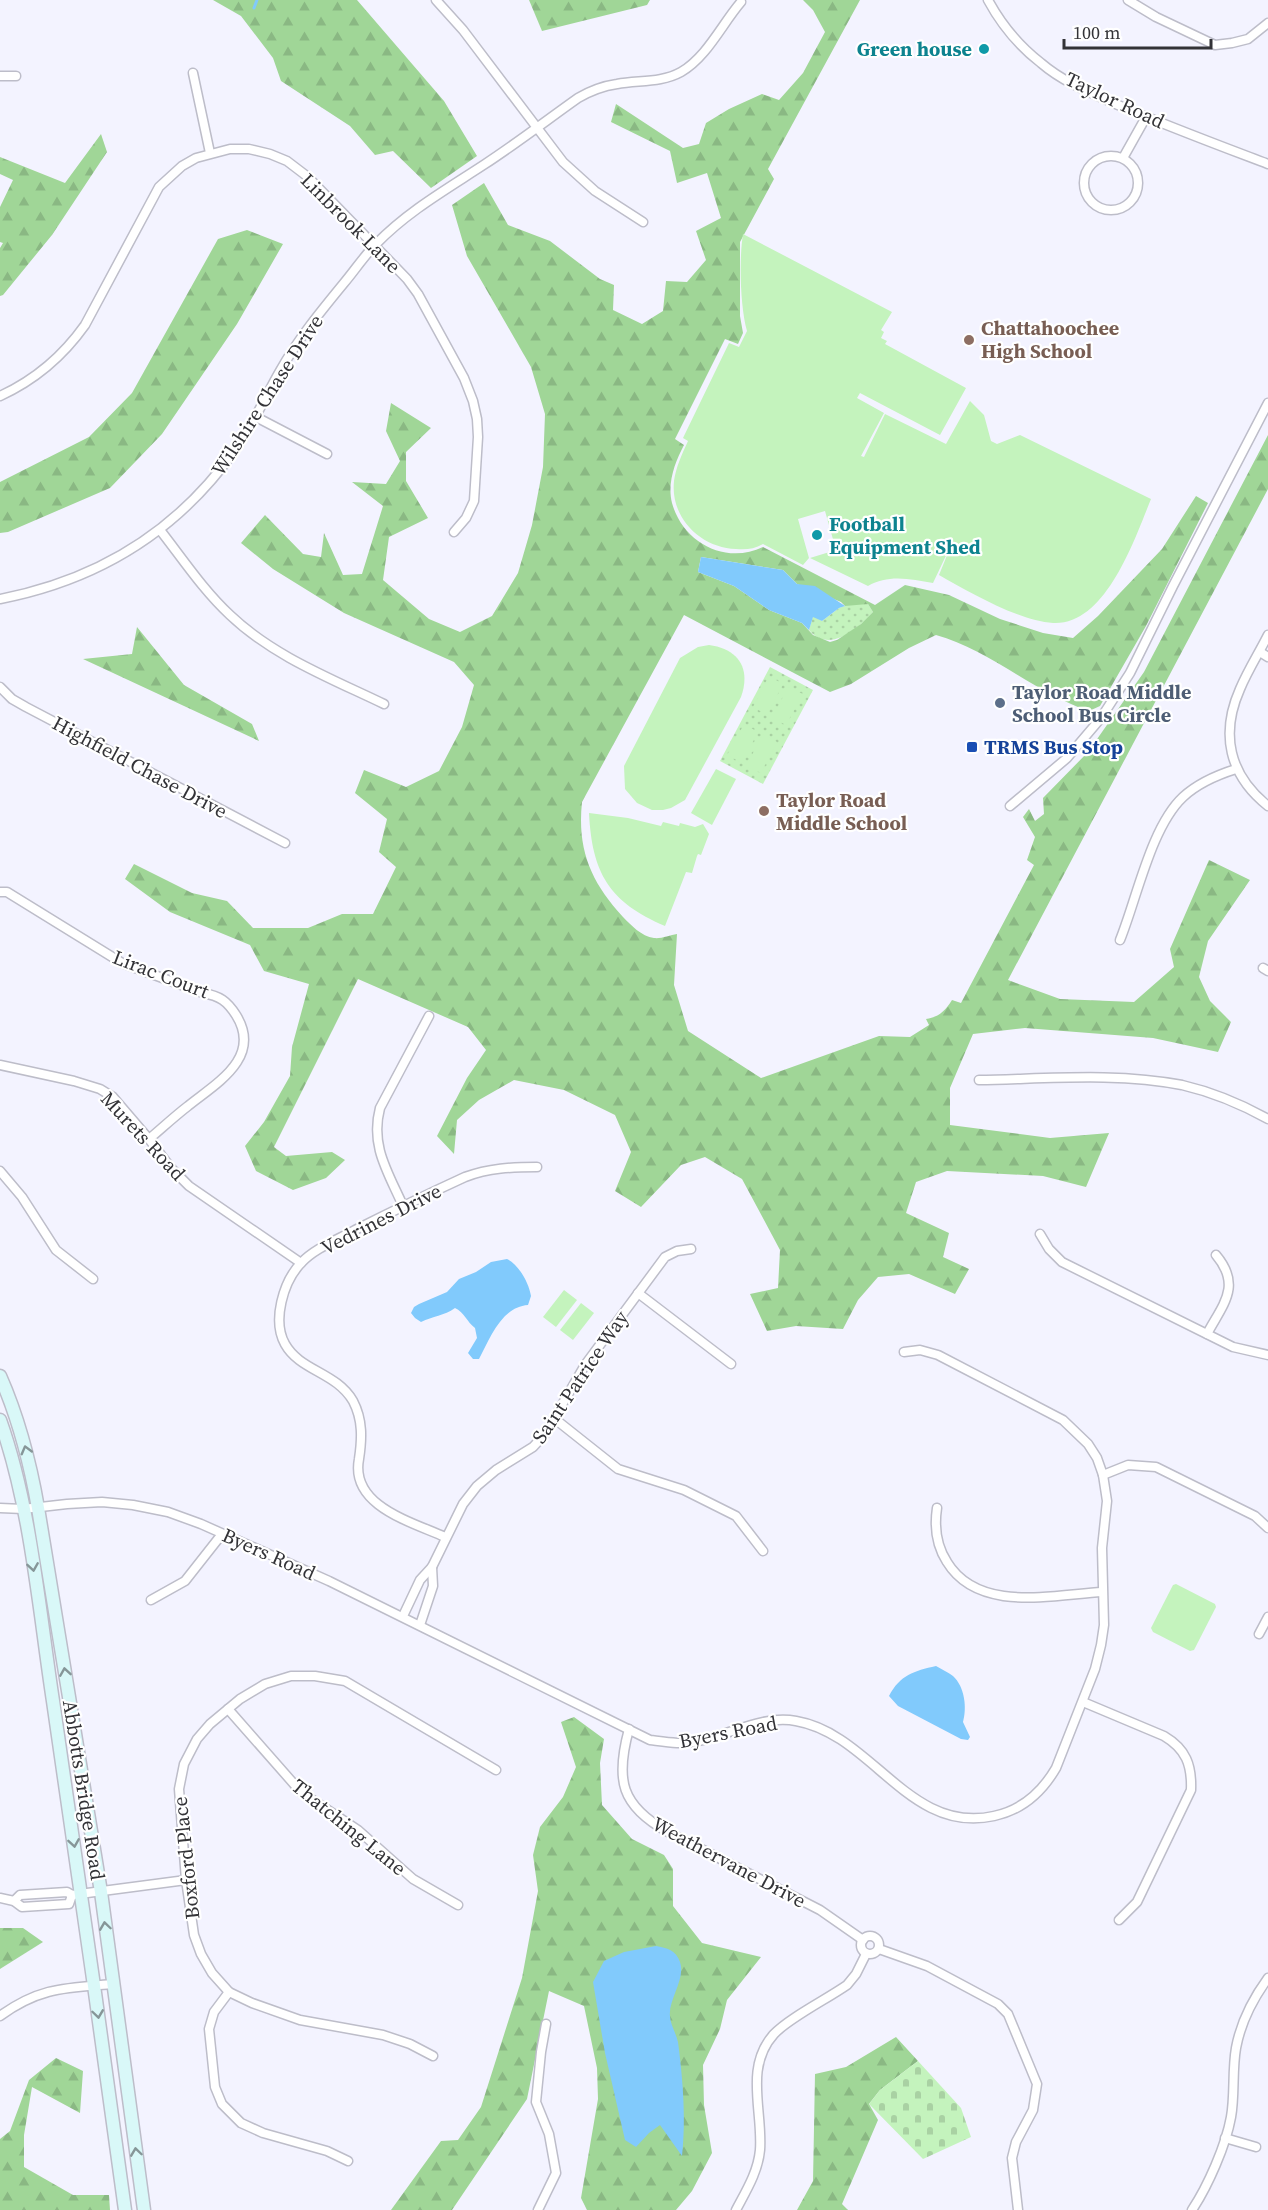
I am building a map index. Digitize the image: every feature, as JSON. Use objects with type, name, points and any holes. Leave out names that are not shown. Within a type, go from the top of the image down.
[{"type":"main road","name":"Abbotts Bridge Road","points":[[0,1376],[21,1429],[38,1508],[101,1892],[144,2210]]},
{"type":"main road","name":"Abbotts Bridge Road","points":[[0,1420],[9,1445],[23,1509],[77,1895],[94,1986],[125,2210]]},
{"type":"street","points":[[436,0],[463,30],[563,162],[579,178],[643,222]]},
{"type":"street","points":[[1128,0],[1156,17],[1215,45],[1232,44],[1248,39],[1268,23]]},
{"type":"street","name":"Taylor Road","points":[[991,1],[1019,43],[1042,64],[1081,89],[1268,164]]},
{"type":"street","name":"Wilshire Chase Drive","points":[[0,599],[31,593],[73,580],[119,557],[160,530],[187,507],[236,450],[298,341],[375,245],[418,207],[578,98],[593,90],[617,84],[660,80],[682,72],[699,56],[741,2]]},
{"type":"street","points":[[193,73],[210,153]]},
{"type":"street","points":[[0,76],[16,76]]},
{"type":"street","points":[[1123,158],[1146,117]]},
{"type":"street","name":"Linbrook Lane","points":[[0,396],[33,378],[61,356],[74,341],[85,325],[159,187],[182,166],[210,153],[230,149],[249,149],[270,154],[287,161],[308,177],[407,279],[418,294],[464,378],[473,401],[478,437],[474,501],[466,518],[454,532]]},
{"type":"street","points":[[1110,156],[1123,158],[1137,177],[1137,191],[1127,205],[1118,209],[1101,209],[1087,197],[1083,180],[1086,171],[1099,158],[1110,156]]},
{"type":"street","points":[[1010,806],[1067,758],[1101,718],[1130,673],[1268,404]]},
{"type":"street","points":[[256,417],[327,454]]},
{"type":"street","points":[[160,530],[211,596],[250,633],[292,660],[384,704]]},
{"type":"street","points":[[1268,635],[1264,655],[1239,689],[1229,723],[1229,746],[1236,769],[1260,800],[1268,806]]},
{"type":"street","name":"Highfield Chase Drive","points":[[0,687],[12,699],[26,707],[285,843]]},
{"type":"street","points":[[1120,940],[1157,836],[1170,813],[1183,797],[1201,783],[1236,769]]},
{"type":"street","name":"Lirac Court","points":[[0,892],[7,892],[122,963],[217,996],[228,1003],[240,1022],[243,1050],[236,1065],[220,1083],[189,1105],[149,1139]]},
{"type":"street","points":[[403,1206],[379,1152],[376,1122],[380,1108],[429,1016]]},
{"type":"street","name":"Murets Road","points":[[0,1065],[100,1089],[112,1097],[171,1168],[189,1186],[301,1263]]},
{"type":"street","points":[[979,1080],[1104,1078],[1157,1081],[1208,1092],[1268,1119]]},
{"type":"street","name":"Vedrines Drive","points":[[445,1537],[383,1508],[369,1496],[358,1473],[362,1431],[354,1402],[338,1383],[299,1361],[284,1342],[278,1318],[287,1286],[301,1263],[325,1246],[403,1206],[480,1172],[510,1167],[537,1167]]},
{"type":"street","points":[[0,1171],[22,1197],[56,1250],[93,1279]]},
{"type":"street","points":[[1040,1234],[1049,1249],[1062,1262],[1233,1347],[1268,1355]]},
{"type":"street","name":"Saint Patrice Way","points":[[403,1616],[420,1580],[432,1567],[445,1537],[477,1486],[496,1470],[533,1447],[555,1419],[585,1365],[665,1257],[677,1251],[691,1250]]},
{"type":"street","points":[[1206,1334],[1227,1296],[1230,1284],[1226,1268],[1216,1255]]},
{"type":"street","points":[[638,1293],[730,1364]]},
{"type":"street","name":"Byers Road","points":[[0,1508],[23,1509],[102,1502],[168,1512],[403,1616],[650,1740],[675,1744],[697,1742],[775,1720],[814,1725],[838,1738],[924,1805],[952,1817],[983,1819],[1022,1806],[1048,1782],[1056,1768],[1095,1669],[1104,1625],[1102,1548],[1107,1501],[1103,1475],[1097,1458],[1088,1444],[1063,1420],[938,1355],[920,1350],[904,1352]]},
{"type":"street","points":[[555,1419],[618,1469],[684,1490],[736,1516],[763,1551]]},
{"type":"street","points":[[1103,1475],[1128,1465],[1142,1464],[1156,1467],[1255,1516],[1268,1528]]},
{"type":"street","points":[[937,1508],[935,1529],[942,1555],[957,1576],[977,1590],[1010,1598],[1102,1592]]},
{"type":"street","points":[[150,1600],[185,1581],[222,1534]]},
{"type":"street","name":"Saint Patrice Way","points":[[420,1625],[433,1586],[432,1567]]},
{"type":"street","points":[[1259,1634],[1268,1617]]},
{"type":"street","name":"Boxford Place","points":[[433,2056],[410,2044],[383,2036],[300,2019],[252,2003],[229,1992],[212,1973],[201,1954],[194,1935],[186,1880],[178,1789],[183,1764],[197,1739],[240,1699],[265,1684],[291,1676],[315,1676],[345,1682],[496,1770]]},
{"type":"street","points":[[1083,1702],[1175,1742],[1184,1751],[1192,1774],[1191,1790],[1137,1902],[1119,1920]]},
{"type":"street","name":"Thatching Lane","points":[[228,1709],[301,1792],[358,1830],[413,1879],[458,1905]]},
{"type":"street","name":"Weathervane Drive","points":[[629,1729],[623,1749],[622,1778],[627,1795],[639,1812],[650,1822],[820,1910],[863,1940]]},
{"type":"street","points":[[0,1898],[14,1901],[22,1907],[69,1904],[77,1895],[186,1880]]},
{"type":"street","points":[[866,1954],[861,1947],[863,1940],[868,1936],[876,1938],[879,1949]]},
{"type":"street","points":[[866,1954],[873,1954],[879,1949]]},
{"type":"street","points":[[879,1949],[927,1966],[991,2000],[1008,2014],[1037,2084],[1033,2110],[1016,2142],[1012,2158],[1017,2210]]},
{"type":"street","points":[[736,2210],[753,2176],[760,2152],[757,2085],[760,2056],[775,2033],[847,1985],[856,1974],[866,1954]]},
{"type":"street","points":[[1192,2210],[1214,2166],[1231,2117],[1236,2050],[1241,2025],[1256,1995],[1268,1978]]},
{"type":"street","points":[[0,2016],[16,2004],[48,1990],[113,1984]]},
{"type":"street","points":[[229,1992],[214,2012],[209,2029],[215,2087],[222,2104],[241,2123],[263,2133],[327,2151],[348,2161]]},
{"type":"street","points":[[538,2210],[556,2173],[549,2134],[536,2102],[546,2024]]},
{"type":"street","points":[[1225,2138],[1256,2147]]},
{"type":"green space","points":[[213,0],[357,0],[444,101],[477,156],[431,188],[393,151],[375,155],[350,126],[281,81],[273,58],[241,16]]},
{"type":"green space","points":[[529,0],[650,0],[647,5],[542,31]]},
{"type":"green space","points":[[803,0],[860,0],[768,169],[774,179],[740,242],[740,316],[743,333],[738,344],[725,339],[675,439],[684,445],[670,488],[672,503],[686,529],[708,547],[721,552],[749,552],[763,547],[875,605],[905,585],[949,595],[1000,619],[1043,633],[1073,638],[1098,616],[1162,549],[1196,496],[1208,503],[1146,626],[1100,706],[1089,711],[1050,694],[975,650],[936,635],[909,648],[851,684],[830,692],[684,615],[582,802],[581,819],[584,850],[589,864],[602,891],[612,904],[630,924],[649,937],[657,938],[677,934],[674,985],[688,1031],[761,1078],[879,1036],[910,1037],[929,1025],[926,1019],[941,1013],[952,1000],[961,1003],[1034,865],[1027,860],[1035,837],[1023,817],[1029,809],[1035,821],[1044,814],[1043,798],[1088,752],[1144,672],[1268,435],[1268,489],[1008,980],[1060,999],[1134,1002],[1174,967],[1170,949],[1209,860],[1250,880],[1208,941],[1199,977],[1210,1001],[1231,1022],[1218,1052],[1153,1038],[1025,1028],[973,1034],[950,1088],[950,1125],[1050,1138],[1109,1133],[1086,1187],[1043,1176],[947,1171],[916,1182],[906,1213],[949,1233],[943,1257],[969,1269],[955,1294],[909,1274],[878,1277],[858,1300],[843,1329],[796,1326],[767,1331],[750,1294],[778,1288],[780,1250],[742,1179],[705,1157],[681,1165],[641,1207],[615,1191],[631,1152],[615,1115],[564,1090],[514,1080],[479,1100],[457,1120],[454,1154],[437,1136],[467,1078],[486,1050],[468,1027],[358,979],[274,1147],[286,1156],[332,1152],[345,1160],[326,1178],[293,1190],[256,1171],[245,1146],[264,1122],[290,1076],[292,1047],[309,984],[264,971],[250,945],[170,912],[125,879],[134,864],[192,893],[227,901],[253,928],[308,928],[342,914],[373,914],[396,867],[379,852],[387,819],[355,793],[364,770],[406,787],[439,771],[462,727],[474,685],[454,662],[344,613],[273,569],[241,543],[265,515],[303,554],[321,557],[324,533],[343,575],[362,574],[383,506],[352,482],[386,484],[400,461],[386,431],[391,403],[431,428],[406,452],[406,481],[428,518],[389,537],[383,580],[429,619],[460,632],[492,616],[518,573],[532,525],[543,467],[545,414],[531,367],[467,256],[452,205],[484,183],[508,225],[550,241],[600,279],[614,285],[613,310],[642,324],[663,311],[666,281],[687,282],[706,260],[696,231],[721,218],[707,173],[677,183],[670,151],[611,122],[616,104],[683,148],[699,144],[706,123],[729,109],[762,94],[779,100],[803,73],[825,32],[813,10]],"holes":[[[701,557],[783,570],[797,584],[841,602],[845,606],[868,604],[873,612],[861,624],[830,642],[813,635],[802,623],[769,610],[734,586],[698,572]]]},
{"type":"green space","points":[[101,134],[107,152],[52,235],[0,296],[0,248],[3,243],[0,242],[0,207],[13,180],[0,174],[0,157],[65,183]]},
{"type":"green space","points":[[247,230],[283,244],[237,324],[162,434],[110,488],[8,532],[0,533],[0,482],[89,437],[132,393],[218,239]]},
{"type":"green space","points":[[743,234],[892,312],[881,330],[884,332],[881,338],[887,341],[885,344],[966,388],[940,435],[860,393],[857,398],[884,413],[861,456],[864,457],[885,414],[946,444],[970,401],[984,415],[991,441],[997,444],[1020,435],[1151,499],[1116,577],[1088,610],[1072,620],[1053,623],[1025,617],[979,597],[939,575],[952,543],[933,583],[892,579],[868,586],[810,558],[836,550],[825,511],[798,519],[809,558],[803,565],[763,544],[747,549],[723,547],[700,537],[690,528],[677,507],[674,481],[679,461],[688,441],[683,438],[729,343],[739,347],[747,331],[741,282]]},
{"type":"green space","points":[[850,604],[868,604],[873,612],[851,631],[834,639],[825,640],[809,630],[813,616],[822,621],[839,608]]},
{"type":"green space","points":[[137,627],[184,685],[252,724],[259,741],[83,659],[132,654]]},
{"type":"green space","points":[[709,645],[728,651],[740,662],[744,678],[741,697],[685,800],[671,808],[652,810],[637,803],[625,789],[624,766],[680,658],[698,647]]},
{"type":"green space","points":[[770,667],[813,690],[763,784],[720,761]]},
{"type":"green space","points":[[769,676],[783,684],[767,715],[753,707]]},
{"type":"green space","points":[[788,687],[803,694],[786,725],[772,718]]},
{"type":"green space","points":[[744,724],[758,732],[742,763],[727,755]]},
{"type":"green space","points":[[763,734],[777,742],[761,773],[746,766]]},
{"type":"green space","points":[[716,769],[736,779],[712,825],[691,813]]},
{"type":"green space","points":[[589,813],[628,818],[661,826],[663,822],[695,827],[703,824],[709,834],[701,855],[697,856],[692,873],[686,872],[665,926],[630,907],[607,883],[594,853]]},
{"type":"green space","points":[[564,1290],[577,1300],[556,1327],[543,1317]]},
{"type":"green space","points":[[581,1303],[594,1313],[573,1340],[560,1330]]},
{"type":"green space","points":[[1176,1584],[1215,1604],[1216,1607],[1194,1650],[1190,1651],[1153,1632],[1151,1628],[1173,1585]]},
{"type":"green space","points":[[574,1717],[604,1739],[600,1763],[602,1805],[632,1839],[664,1855],[673,1869],[673,1906],[702,1943],[761,1957],[727,2000],[720,2029],[703,2065],[704,2105],[712,2153],[692,2191],[676,2210],[587,2210],[581,2198],[598,2099],[597,2068],[584,2006],[549,1991],[527,2099],[452,2210],[391,2210],[441,2141],[458,2140],[481,2107],[522,1978],[538,1891],[533,1855],[540,1827],[563,1797],[576,1767],[561,1722]]},
{"type":"green space","points":[[0,1928],[23,1928],[43,1942],[0,1969]]},
{"type":"green space","points":[[896,2037],[918,2061],[880,2090],[869,2104],[878,2120],[842,2204],[848,2210],[797,2210],[813,2181],[815,2074],[846,2067]]},
{"type":"green space","points":[[56,2058],[83,2071],[80,2113],[32,2087],[24,2135],[24,2167],[73,2195],[109,2195],[110,2210],[0,2210],[0,2139],[10,2131],[29,2080]]},
{"type":"green space","points":[[918,2061],[961,2108],[971,2137],[923,2159],[869,2104],[880,2090]]},
{"type":"water","points":[[701,557],[783,570],[797,584],[815,586],[845,606],[822,621],[813,617],[809,630],[802,623],[769,610],[734,586],[698,572]]},
{"type":"water","points":[[507,1259],[516,1265],[523,1275],[531,1296],[528,1305],[510,1311],[498,1325],[479,1359],[473,1359],[468,1353],[477,1338],[475,1328],[458,1310],[455,1308],[421,1322],[411,1313],[419,1304],[447,1292],[459,1279],[491,1262]]},
{"type":"water","points":[[936,1666],[953,1676],[960,1686],[965,1704],[963,1722],[970,1737],[968,1740],[961,1739],[898,1706],[889,1696],[898,1683],[908,1675]]},
{"type":"water","points":[[656,1946],[674,1952],[681,1969],[670,2016],[678,2042],[683,2085],[682,2156],[660,2125],[636,2147],[625,2140],[605,2053],[593,1982],[604,1961],[624,1952]]},
{"type":"waterway","points":[[254,8],[257,0]]},
{"type":"place","name":"Green house","points":[[984,49]]},
{"type":"place","name":"Chattahoochee High School","points":[[969,340]]},
{"type":"place","name":"Football Equipment Shed","points":[[817,535]]},
{"type":"place","name":"Taylor Road Middle School Bus Circle","points":[[1000,703]]},
{"type":"place","name":"TRMS Bus Stop","points":[[972,747]]},
{"type":"place","name":"Taylor Road Middle School","points":[[764,811]]}]
